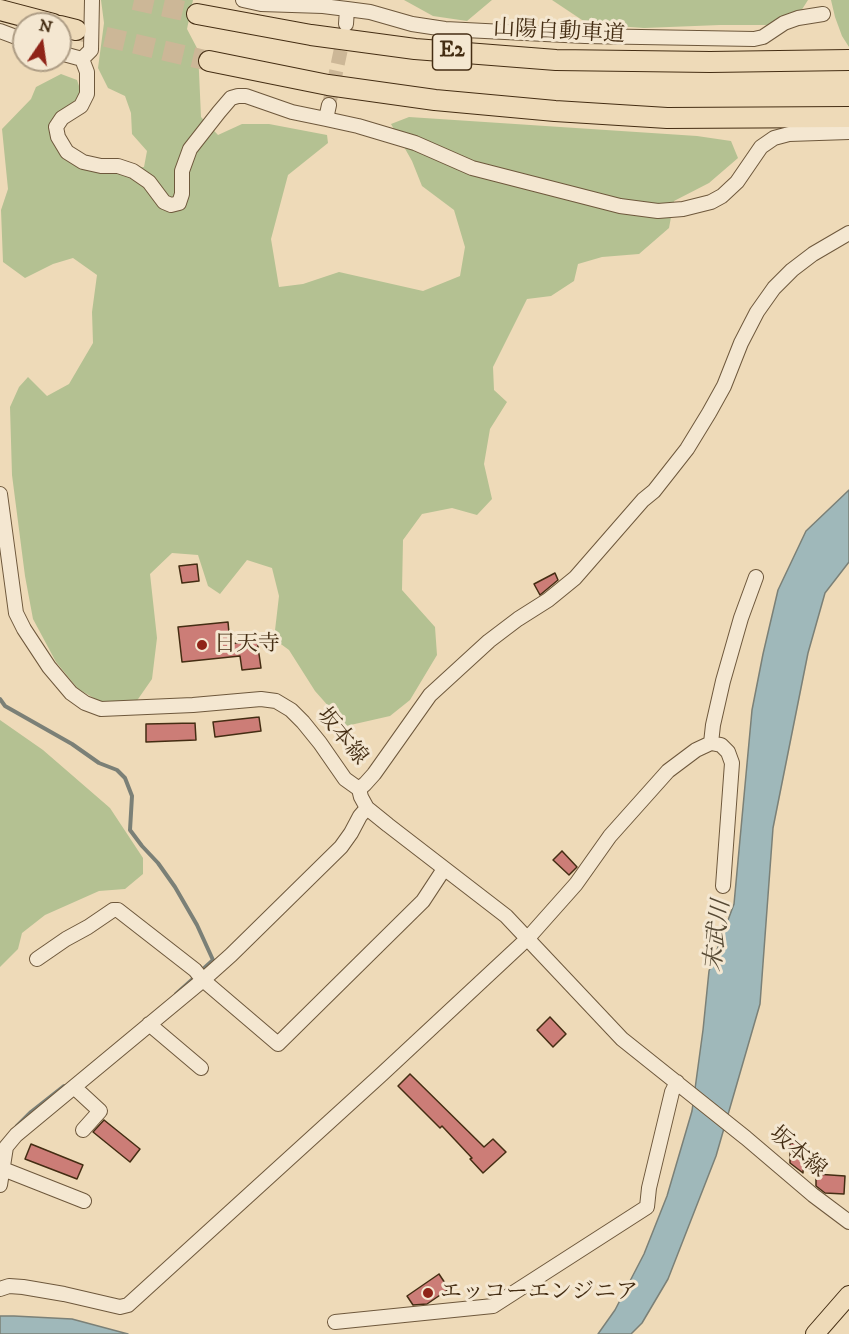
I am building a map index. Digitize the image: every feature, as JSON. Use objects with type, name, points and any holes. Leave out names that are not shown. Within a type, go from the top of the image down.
[{"type":"highway","name":"山陽自動車道","points":[[197,14],[311,35],[415,49],[556,60],[710,62],[849,60]]},
{"type":"highway","name":"E2","points":[[209,61],[328,85],[435,100],[555,111],[667,118],[849,117]]},
{"type":"main road","points":[[815,1334],[849,1295]]},
{"type":"street","points":[[82,59],[91,50],[92,0]]},
{"type":"street","points":[[243,0],[261,4],[323,6],[370,12],[412,24],[445,29],[585,36],[754,39],[763,37],[791,20],[823,14]]},
{"type":"street","points":[[346,24],[347,9]]},
{"type":"street","points":[[72,56],[82,59]]},
{"type":"street","points":[[82,59],[87,72],[87,94],[81,106],[62,118],[56,127],[58,137],[67,152],[83,162],[101,166],[118,166],[134,171],[148,182],[164,202],[171,206],[179,203],[182,194],[182,171],[190,149],[231,98],[238,96],[246,96],[292,112],[328,112],[358,126],[415,144],[472,168],[620,206],[658,211],[683,209],[711,202],[722,196],[737,182],[760,147],[774,138],[789,134],[849,132]]},
{"type":"street","points":[[359,789],[374,774],[430,695],[489,641],[575,578],[643,500],[654,491],[687,449],[709,413],[724,386],[741,343],[757,312],[774,288],[813,254],[846,240]]},
{"type":"street","name":"坂本線","points":[[0,494],[16,613],[49,667],[71,693],[85,703],[101,709],[261,699],[276,701],[291,710],[320,742],[345,779],[359,789],[367,808],[506,916],[622,1039],[849,1222]]},
{"type":"street","points":[[711,743],[723,681],[741,618],[756,577]]},
{"type":"street","points":[[0,1289],[9,1286],[23,1287],[120,1306],[128,1305],[528,938],[576,884],[610,836],[668,771],[696,750],[711,743],[721,745],[728,752],[732,763],[723,886]]},
{"type":"street","points":[[0,1185],[6,1148],[10,1140],[149,1024],[200,976],[231,955],[341,847],[367,808]]},
{"type":"street","points":[[38,959],[113,910],[118,910],[279,1044],[423,901],[444,869]]},
{"type":"street","points":[[149,1024],[201,1068]]},
{"type":"street","points":[[335,1322],[493,1306],[647,1207],[649,1188],[672,1092],[681,1085]]},
{"type":"street","points":[[74,1087],[100,1111],[83,1130]]},
{"type":"street","points":[[3,1169],[84,1201]]},
{"type":"green space","points":[[101,0],[193,0],[187,29],[198,50],[201,117],[218,135],[242,124],[269,124],[327,135],[328,143],[288,175],[271,239],[279,287],[303,284],[339,272],[423,291],[460,276],[465,247],[454,210],[422,186],[412,161],[391,124],[409,117],[697,136],[731,141],[738,158],[709,183],[674,201],[669,228],[639,254],[602,257],[578,264],[574,281],[551,296],[527,299],[493,367],[494,390],[507,402],[490,429],[484,464],[492,499],[477,515],[452,508],[422,514],[403,540],[402,590],[435,627],[437,655],[410,700],[390,716],[346,726],[315,691],[289,650],[274,639],[279,596],[272,568],[247,560],[220,594],[208,586],[198,555],[172,553],[150,574],[157,638],[152,679],[136,702],[99,701],[78,689],[56,662],[33,619],[12,475],[10,407],[19,387],[28,377],[47,396],[69,384],[93,343],[92,312],[97,275],[73,258],[53,264],[25,278],[3,262],[1,210],[8,189],[2,129],[31,99],[36,87],[61,74],[77,80],[82,95],[55,120],[66,158],[117,170],[144,167],[147,151],[132,134],[131,113],[125,96],[108,88],[98,68],[104,23]]},
{"type":"green space","points":[[404,0],[492,0],[467,21],[433,16]]},
{"type":"green space","points":[[552,0],[808,0],[801,11],[772,25],[644,28],[588,24]]},
{"type":"green space","points":[[831,0],[849,0],[849,47],[842,36]]},
{"type":"green space","points":[[0,720],[43,750],[110,808],[143,858],[143,874],[125,889],[99,891],[45,915],[22,933],[18,949],[0,967]]},
{"type":"water","points":[[849,490],[849,562],[825,593],[808,653],[773,828],[760,1004],[716,1156],[668,1279],[642,1323],[631,1334],[598,1334],[615,1310],[644,1254],[667,1196],[692,1111],[709,971],[734,904],[752,710],[778,590],[806,531]]},
{"type":"water","points":[[0,1316],[72,1319],[128,1334],[0,1334]]},
{"type":"building","points":[[197,564],[199,581],[182,583],[179,566]]},
{"type":"building","points":[[555,573],[558,580],[540,595],[534,584]]},
{"type":"building","points":[[228,622],[230,644],[257,640],[261,668],[242,670],[240,656],[182,662],[178,627]]},
{"type":"building","points":[[259,717],[261,731],[215,737],[213,722]]},
{"type":"building","points":[[195,723],[196,740],[146,742],[146,724]]},
{"type":"building","points":[[562,851],[577,867],[569,875],[553,860]]},
{"type":"building","points":[[550,1017],[566,1034],[553,1047],[537,1030]]},
{"type":"building","points":[[410,1074],[484,1147],[493,1139],[506,1152],[483,1173],[442,1126],[440,1128],[398,1086]]},
{"type":"building","points":[[104,1120],[140,1149],[130,1162],[93,1132]]},
{"type":"building","points":[[790,1143],[804,1143],[803,1173],[790,1163]]},
{"type":"building","points":[[31,1144],[83,1165],[77,1179],[25,1159]]},
{"type":"building","points":[[816,1174],[845,1176],[844,1194],[825,1193],[816,1186]]},
{"type":"building","name":"エッコーエンジニア","points":[[439,1274],[449,1289],[427,1304],[413,1305],[407,1296]]},
{"type":"waterway","points":[[0,699],[5,706],[72,744],[99,763],[117,770],[125,778],[132,796],[130,830],[175,887],[197,925],[213,960],[201,971]]},
{"type":"waterway","points":[[176,994],[195,977]]},
{"type":"waterway","points":[[17,1126],[64,1086]]},
{"type":"tunnel","points":[[134,0],[197,14]]},
{"type":"tunnel","points":[[76,30],[209,61]]},
{"type":"tunnel","points":[[329,105],[345,30]]},
{"type":"place","name":"日天寺","points":[[202,645]]},
{"type":"place","name":"エッコーエンジニア","points":[[428,1293]]},
{"type":"water label","name":"末武川","points":[[719,936]]}]
